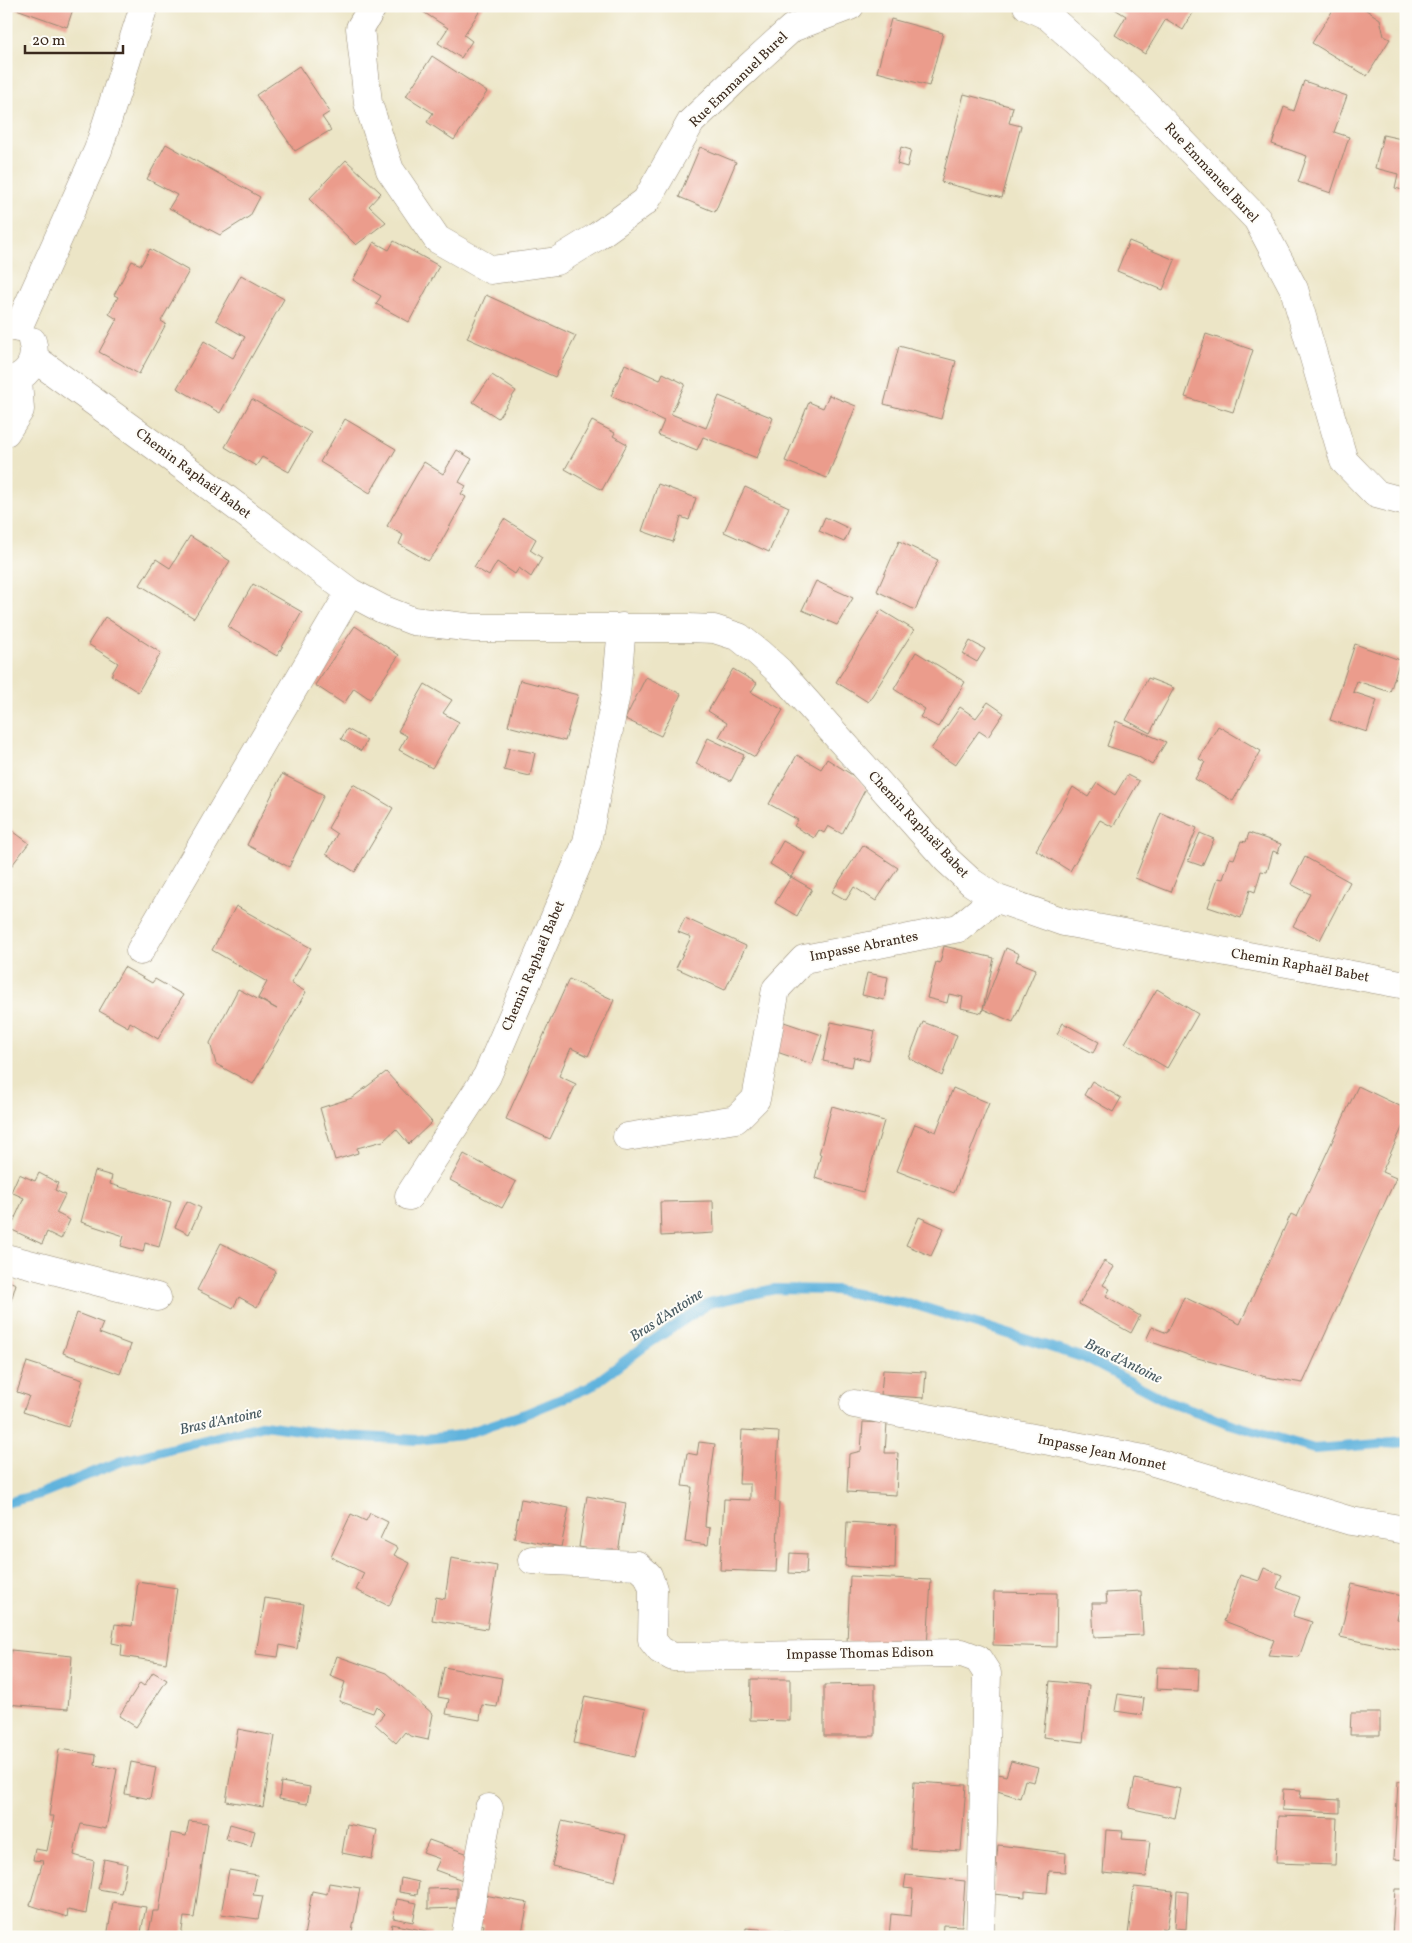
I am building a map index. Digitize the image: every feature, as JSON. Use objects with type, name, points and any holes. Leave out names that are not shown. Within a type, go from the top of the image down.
[{"type":"street","points":[[6,432],[20,410],[19,372],[31,340],[12,327],[98,150],[144,6]]},
{"type":"street","name":"Rue Emmanuel Burel","points":[[373,6],[360,28],[368,103],[390,170],[437,239],[491,270],[557,261],[596,237],[646,201],[692,122],[737,78],[792,28],[850,6]]},
{"type":"street","name":"Rue Emmanuel Burel","points":[[1026,6],[1048,16],[1143,101],[1257,219],[1294,289],[1344,461],[1376,494],[1406,502]]},
{"type":"street","name":"Chemin Raphaël Babet","points":[[19,372],[188,470],[350,592],[382,609],[413,621],[474,628],[714,628],[739,637],[779,672],[946,860],[995,898],[1064,922],[1406,985]]},
{"type":"street","points":[[140,951],[350,592]]},
{"type":"street","name":"Chemin Raphaël Babet","points":[[409,1196],[487,1076],[587,842],[616,694],[622,627]]},
{"type":"street","name":"Impasse Abrantes","points":[[627,1137],[736,1119],[756,1099],[776,989],[804,959],[959,928],[995,898]]},
{"type":"street","points":[[6,1258],[157,1297]]},
{"type":"street","name":"Impasse Jean Monnet","points":[[854,1404],[1144,1458],[1351,1521],[1406,1530]]},
{"type":"street","name":"Impasse Thomas Edison","points":[[532,1560],[637,1565],[648,1575],[653,1589],[652,1640],[660,1650],[673,1657],[962,1653],[978,1659],[988,1673],[980,1937]]},
{"type":"street","points":[[465,1937],[489,1808]]},
{"type":"building","points":[[8,6],[74,6],[67,27]]},
{"type":"building","points":[[414,6],[483,6],[464,35],[472,41],[461,58],[438,43],[448,28]]},
{"type":"building","points":[[1110,6],[1197,6],[1183,30],[1166,19],[1145,54],[1115,35],[1126,16]]},
{"type":"building","points":[[1348,6],[1360,6],[1380,19],[1384,36],[1390,39],[1367,76],[1312,43],[1333,10]]},
{"type":"building","points":[[891,19],[943,33],[929,86],[877,72]]},
{"type":"building","points":[[432,56],[487,92],[454,140],[427,122],[433,113],[406,96]]},
{"type":"building","points":[[299,66],[330,112],[322,117],[331,130],[295,151],[256,95]]},
{"type":"building","points":[[1304,81],[1347,96],[1334,132],[1349,137],[1331,193],[1298,182],[1307,156],[1272,144],[1284,107],[1294,111]]},
{"type":"building","points":[[964,94],[1013,107],[1009,123],[1021,126],[1002,198],[941,182]]},
{"type":"building","points":[[1383,135],[1406,140],[1406,191],[1395,188],[1398,174],[1375,168]]},
{"type":"building","points":[[166,144],[260,197],[250,216],[220,235],[169,208],[177,195],[147,179]]},
{"type":"building","points":[[700,147],[736,162],[715,212],[679,197]]},
{"type":"building","points":[[901,147],[911,150],[907,167],[897,164]]},
{"type":"building","points":[[346,160],[381,193],[369,206],[386,222],[356,245],[309,199]]},
{"type":"building","points":[[394,241],[439,266],[409,322],[376,304],[381,296],[353,280],[374,242],[389,250]]},
{"type":"building","points":[[1129,241],[1175,260],[1163,290],[1117,271]]},
{"type":"building","points":[[150,249],[189,271],[161,321],[166,324],[139,374],[99,352],[117,319],[109,314],[118,297],[114,295],[132,261],[141,265]]},
{"type":"building","points":[[241,275],[284,299],[220,413],[177,388],[204,341],[233,358],[245,337],[216,320]]},
{"type":"building","points":[[486,295],[576,336],[555,377],[467,338]]},
{"type":"building","points":[[1206,334],[1253,350],[1233,412],[1185,397]]},
{"type":"building","points":[[899,346],[956,361],[941,419],[884,404]]},
{"type":"building","points":[[625,364],[660,380],[663,373],[685,384],[671,414],[706,428],[719,396],[773,418],[757,458],[703,437],[697,450],[658,435],[664,421],[611,396]]},
{"type":"building","points":[[492,375],[516,391],[498,418],[473,402]]},
{"type":"building","points":[[829,395],[856,406],[827,478],[785,461],[809,402],[823,408]]},
{"type":"building","points":[[252,399],[311,433],[289,472],[262,457],[256,466],[225,447]]},
{"type":"building","points":[[345,419],[396,449],[370,493],[320,462]]},
{"type":"building","points":[[592,421],[615,433],[613,436],[627,444],[602,490],[565,469]]},
{"type":"building","points":[[457,450],[472,459],[459,482],[466,486],[461,494],[466,497],[435,553],[428,561],[399,544],[403,535],[387,526],[424,462],[443,474]]},
{"type":"building","points":[[658,484],[696,498],[689,520],[681,517],[673,542],[642,531]]},
{"type":"building","points":[[745,487],[789,507],[769,552],[724,532]]},
{"type":"building","points":[[825,517],[850,529],[844,542],[819,531]]},
{"type":"building","points":[[504,519],[536,539],[530,550],[542,558],[531,577],[519,568],[515,574],[497,562],[489,576],[474,567]]},
{"type":"building","points":[[190,536],[230,561],[194,618],[140,585],[156,559],[170,568]]},
{"type":"building","points":[[899,541],[938,560],[915,610],[877,591]]},
{"type":"building","points":[[816,581],[853,598],[837,625],[802,610]]},
{"type":"building","points":[[253,584],[302,612],[277,656],[228,627]]},
{"type":"building","points":[[881,610],[914,630],[868,702],[836,682]]},
{"type":"building","points":[[105,617],[161,653],[138,692],[111,675],[118,663],[88,644]]},
{"type":"building","points":[[355,626],[399,655],[370,699],[354,688],[344,704],[315,685]]},
{"type":"building","points":[[970,641],[985,649],[977,662],[963,654]]},
{"type":"building","points":[[1355,644],[1400,660],[1390,692],[1357,681],[1353,692],[1377,700],[1367,732],[1330,720]]},
{"type":"building","points":[[916,652],[965,682],[938,727],[920,717],[925,709],[894,689]]},
{"type":"building","points":[[733,669],[757,683],[751,692],[783,710],[755,757],[719,737],[727,723],[708,711]]},
{"type":"building","points":[[646,677],[681,694],[661,736],[625,719]]},
{"type":"building","points":[[1148,678],[1174,688],[1150,733],[1126,720]]},
{"type":"building","points":[[520,680],[578,695],[565,741],[508,726]]},
{"type":"building","points":[[425,684],[452,700],[443,713],[459,722],[432,768],[399,750],[407,736],[398,731]]},
{"type":"building","points":[[988,702],[1004,713],[988,737],[979,731],[955,765],[931,749],[960,707],[976,718]]},
{"type":"building","points":[[1116,721],[1166,742],[1152,765],[1137,756],[1107,746]]},
{"type":"building","points":[[1218,726],[1261,751],[1233,801],[1195,779],[1205,762],[1199,759]]},
{"type":"building","points":[[347,729],[367,740],[361,751],[341,739]]},
{"type":"building","points":[[708,738],[744,755],[731,781],[696,764]]},
{"type":"building","points":[[509,748],[535,753],[530,776],[504,770]]},
{"type":"building","points":[[797,755],[821,769],[827,759],[857,778],[866,788],[842,834],[828,826],[824,833],[819,830],[814,838],[794,826],[798,820],[769,804]]},
{"type":"building","points":[[282,774],[324,795],[289,867],[247,845]]},
{"type":"building","points":[[1127,775],[1139,781],[1113,827],[1100,820],[1070,871],[1036,850],[1073,787],[1088,797],[1097,783],[1115,795]]},
{"type":"building","points":[[353,784],[393,808],[355,872],[326,854],[337,834],[328,828]]},
{"type":"building","points":[[1161,813],[1197,828],[1171,892],[1135,878]]},
{"type":"building","points":[[6,826],[29,843],[6,873]]},
{"type":"building","points":[[1200,833],[1214,839],[1202,866],[1188,861]]},
{"type":"building","points":[[1249,833],[1281,844],[1278,853],[1273,851],[1267,872],[1261,871],[1255,892],[1250,890],[1241,918],[1208,907],[1218,878],[1223,879],[1230,858],[1234,859],[1241,841],[1246,842]]},
{"type":"building","points":[[783,841],[805,853],[791,877],[770,864]]},
{"type":"building","points":[[863,845],[898,868],[876,901],[854,887],[846,900],[832,892]]},
{"type":"building","points":[[1305,857],[1350,882],[1320,940],[1293,926],[1310,894],[1291,884]]},
{"type":"building","points":[[791,877],[812,889],[797,916],[775,903]]},
{"type":"building","points":[[236,906],[311,948],[291,983],[306,992],[253,1084],[216,1064],[210,1043],[238,989],[277,1009],[258,998],[267,982],[212,950]]},
{"type":"building","points":[[685,918],[746,946],[725,990],[676,968],[691,937],[678,932]]},
{"type":"building","points":[[944,946],[994,958],[982,1013],[961,1008],[963,997],[949,994],[947,1003],[927,998],[936,962],[940,963]]},
{"type":"building","points":[[1006,948],[1019,954],[1016,961],[1036,969],[1013,1022],[983,1009]]},
{"type":"building","points":[[124,967],[152,983],[155,979],[183,995],[158,1039],[130,1022],[128,1027],[99,1011]]},
{"type":"building","points":[[867,973],[888,977],[884,1000],[862,995]]},
{"type":"building","points":[[569,979],[614,1000],[588,1056],[571,1048],[559,1076],[576,1084],[550,1139],[506,1119]]},
{"type":"building","points":[[1157,989],[1198,1014],[1167,1068],[1125,1043]]},
{"type":"building","points":[[781,1021],[822,1035],[812,1064],[771,1050]]},
{"type":"building","points":[[831,1022],[875,1031],[869,1061],[854,1057],[852,1067],[823,1061]]},
{"type":"building","points":[[923,1022],[957,1035],[942,1076],[909,1058]]},
{"type":"building","points":[[1063,1023],[1099,1042],[1093,1053],[1057,1034]]},
{"type":"building","points":[[386,1072],[432,1122],[409,1144],[396,1129],[383,1141],[357,1148],[358,1153],[335,1160],[320,1108],[352,1098]]},
{"type":"building","points":[[1092,1081],[1121,1098],[1113,1112],[1084,1095]]},
{"type":"building","points":[[1358,1086],[1406,1109],[1406,1119],[1382,1172],[1396,1178],[1303,1383],[1266,1377],[1194,1357],[1146,1340],[1152,1327],[1167,1333],[1184,1297],[1240,1324],[1291,1214],[1297,1217]]},
{"type":"building","points":[[953,1088],[989,1103],[954,1193],[897,1171],[915,1124],[936,1132]]},
{"type":"building","points":[[832,1106],[884,1121],[863,1192],[815,1178],[821,1154],[819,1154]]},
{"type":"building","points":[[464,1154],[516,1182],[502,1208],[450,1180]]},
{"type":"building","points":[[95,1171],[112,1176],[110,1184],[171,1202],[159,1247],[145,1243],[143,1252],[121,1246],[124,1236],[81,1222]]},
{"type":"building","points":[[39,1173],[58,1183],[55,1190],[65,1195],[56,1213],[70,1220],[61,1239],[47,1232],[42,1244],[10,1229],[24,1198],[11,1192],[19,1174],[35,1181]]},
{"type":"building","points":[[187,1201],[201,1208],[189,1234],[175,1227]]},
{"type":"building","points":[[713,1201],[714,1233],[661,1236],[660,1202]]},
{"type":"building","points":[[919,1217],[944,1228],[931,1256],[906,1245]]},
{"type":"building","points":[[221,1243],[276,1271],[257,1307],[239,1297],[233,1308],[197,1290]]},
{"type":"building","points":[[1104,1261],[1114,1267],[1103,1285],[1110,1289],[1106,1296],[1140,1316],[1131,1333],[1079,1304]]},
{"type":"building","points":[[6,1280],[16,1284],[7,1314],[6,1314]]},
{"type":"building","points":[[77,1313],[103,1323],[99,1333],[131,1345],[120,1374],[63,1353]]},
{"type":"building","points":[[27,1362],[83,1380],[68,1427],[23,1412],[29,1396],[17,1392]]},
{"type":"building","points":[[883,1370],[926,1372],[924,1398],[881,1395]]},
{"type":"building","points":[[863,1422],[887,1423],[885,1453],[898,1453],[896,1495],[847,1492],[849,1454],[861,1451]]},
{"type":"building","points":[[742,1430],[779,1432],[775,1501],[779,1502],[776,1572],[720,1570],[724,1499],[750,1500],[750,1484],[739,1484]]},
{"type":"building","points":[[699,1442],[715,1444],[705,1527],[710,1528],[708,1545],[685,1542],[692,1487],[682,1486],[687,1453],[697,1455]]},
{"type":"building","points":[[587,1496],[626,1503],[618,1553],[579,1547]]},
{"type":"building","points":[[521,1499],[569,1508],[561,1547],[514,1538]]},
{"type":"building","points":[[370,1513],[388,1522],[380,1539],[398,1548],[394,1555],[410,1563],[389,1606],[356,1590],[364,1573],[331,1557],[351,1514],[366,1521]]},
{"type":"building","points":[[847,1522],[896,1525],[895,1569],[845,1566]]},
{"type":"building","points":[[790,1553],[807,1554],[806,1574],[789,1573]]},
{"type":"building","points":[[451,1558],[497,1566],[487,1629],[432,1620],[436,1597],[445,1599]]},
{"type":"building","points":[[1264,1568],[1282,1575],[1277,1588],[1300,1597],[1293,1616],[1312,1622],[1299,1657],[1268,1655],[1274,1640],[1224,1621],[1240,1575],[1259,1581]]},
{"type":"building","points":[[850,1576],[931,1580],[927,1648],[847,1643]]},
{"type":"building","points":[[138,1582],[177,1588],[166,1663],[121,1656],[122,1645],[112,1643],[115,1624],[132,1626]]},
{"type":"building","points":[[1352,1584],[1402,1596],[1397,1619],[1406,1621],[1406,1651],[1340,1637]]},
{"type":"building","points":[[1141,1591],[1143,1635],[1094,1637],[1092,1603],[1107,1603],[1106,1593]]},
{"type":"building","points":[[994,1592],[1057,1593],[1056,1647],[993,1645]]},
{"type":"building","points":[[265,1598],[304,1604],[297,1649],[280,1645],[278,1657],[256,1654]]},
{"type":"building","points":[[11,1650],[72,1656],[68,1709],[6,1704],[6,1669],[9,1669]]},
{"type":"building","points":[[337,1656],[386,1673],[433,1714],[428,1740],[410,1736],[405,1732],[396,1743],[375,1724],[384,1714],[376,1706],[373,1713],[339,1701],[345,1682],[330,1676]]},
{"type":"building","points":[[444,1667],[502,1678],[497,1707],[482,1705],[480,1720],[446,1714],[449,1699],[438,1697]]},
{"type":"building","points":[[1157,1667],[1199,1669],[1198,1691],[1156,1689]]},
{"type":"building","points":[[153,1672],[167,1680],[136,1727],[119,1716],[140,1683],[144,1686]]},
{"type":"building","points":[[751,1679],[790,1679],[790,1721],[750,1720]]},
{"type":"building","points":[[1050,1681],[1089,1685],[1083,1742],[1043,1737]]},
{"type":"building","points":[[875,1684],[875,1736],[824,1736],[824,1685]]},
{"type":"building","points":[[1118,1694],[1144,1698],[1142,1715],[1115,1711]]},
{"type":"building","points":[[585,1696],[646,1709],[635,1757],[574,1743]]},
{"type":"building","points":[[1351,1713],[1380,1713],[1380,1735],[1350,1735]]},
{"type":"building","points":[[238,1729],[275,1736],[263,1807],[226,1801]]},
{"type":"building","points":[[59,1749],[96,1755],[95,1765],[117,1769],[106,1829],[81,1824],[77,1838],[74,1855],[94,1861],[86,1914],[68,1910],[67,1917],[30,1905],[43,1861],[33,1860],[35,1849],[47,1851],[54,1816],[49,1816]]},
{"type":"building","points":[[1011,1761],[1038,1768],[1034,1782],[1025,1780],[1020,1798],[994,1790],[998,1774],[1006,1776]]},
{"type":"building","points":[[131,1762],[156,1767],[150,1799],[125,1794]]},
{"type":"building","points":[[1135,1779],[1181,1789],[1175,1818],[1129,1808]]},
{"type":"building","points":[[1398,1781],[1406,1782],[1406,1860],[1394,1859]]},
{"type":"building","points":[[281,1782],[310,1787],[307,1804],[279,1799]]},
{"type":"building","points":[[914,1782],[966,1785],[961,1851],[910,1848]]},
{"type":"building","points":[[1283,1789],[1301,1790],[1300,1798],[1340,1800],[1340,1813],[1282,1810]]},
{"type":"building","points":[[1278,1816],[1337,1818],[1335,1865],[1276,1863]]},
{"type":"building","points":[[189,1821],[208,1823],[194,1918],[184,1917],[181,1937],[148,1937],[153,1911],[159,1911],[171,1833],[186,1836]]},
{"type":"building","points":[[562,1821],[626,1835],[615,1881],[552,1866]]},
{"type":"building","points":[[230,1824],[255,1831],[251,1846],[226,1839]]},
{"type":"building","points":[[347,1824],[377,1830],[372,1859],[342,1853]]},
{"type":"building","points":[[1106,1830],[1123,1831],[1122,1839],[1150,1841],[1146,1877],[1103,1873]]},
{"type":"building","points":[[429,1840],[477,1857],[468,1882],[435,1870],[440,1859],[423,1853]]},
{"type":"building","points":[[998,1845],[1066,1853],[1065,1872],[1049,1871],[1047,1893],[1025,1891],[1025,1897],[993,1894]]},
{"type":"building","points":[[104,1859],[127,1864],[121,1893],[98,1889]]},
{"type":"building","points":[[229,1870],[257,1875],[253,1895],[263,1896],[258,1919],[221,1914]]},
{"type":"building","points":[[906,1875],[965,1881],[962,1926],[943,1925],[942,1937],[889,1937],[891,1914],[911,1916],[913,1889],[904,1888]]},
{"type":"building","points":[[401,1878],[419,1882],[417,1895],[399,1892]]},
{"type":"building","points":[[329,1883],[360,1888],[351,1937],[304,1936],[312,1891],[327,1894]]},
{"type":"building","points":[[1134,1887],[1173,1891],[1167,1929],[1162,1928],[1161,1937],[1128,1935]]},
{"type":"building","points":[[457,1888],[457,1908],[428,1909],[428,1889]]},
{"type":"building","points":[[1395,1889],[1406,1889],[1406,1937],[1392,1937]]},
{"type":"building","points":[[1177,1891],[1188,1892],[1186,1929],[1175,1928]]},
{"type":"building","points":[[479,1894],[528,1903],[521,1937],[481,1937],[484,1925],[474,1922]]},
{"type":"building","points":[[397,1899],[417,1903],[413,1922],[393,1918]]},
{"type":"building","points":[[113,1902],[146,1907],[140,1937],[107,1937]]},
{"type":"building","points":[[392,1924],[431,1932],[430,1937],[390,1937]]},
{"type":"building","points":[[746,1928],[790,1932],[790,1937],[745,1937]]},
{"type":"waterway","name":"Bras d'Antoine","points":[[6,1503],[40,1494],[122,1461],[264,1425],[344,1436],[417,1440],[461,1435],[525,1414],[590,1387],[645,1346],[709,1303],[775,1289],[835,1290],[916,1305],[1085,1358],[1165,1400],[1231,1424],[1314,1449],[1406,1442]]}]
